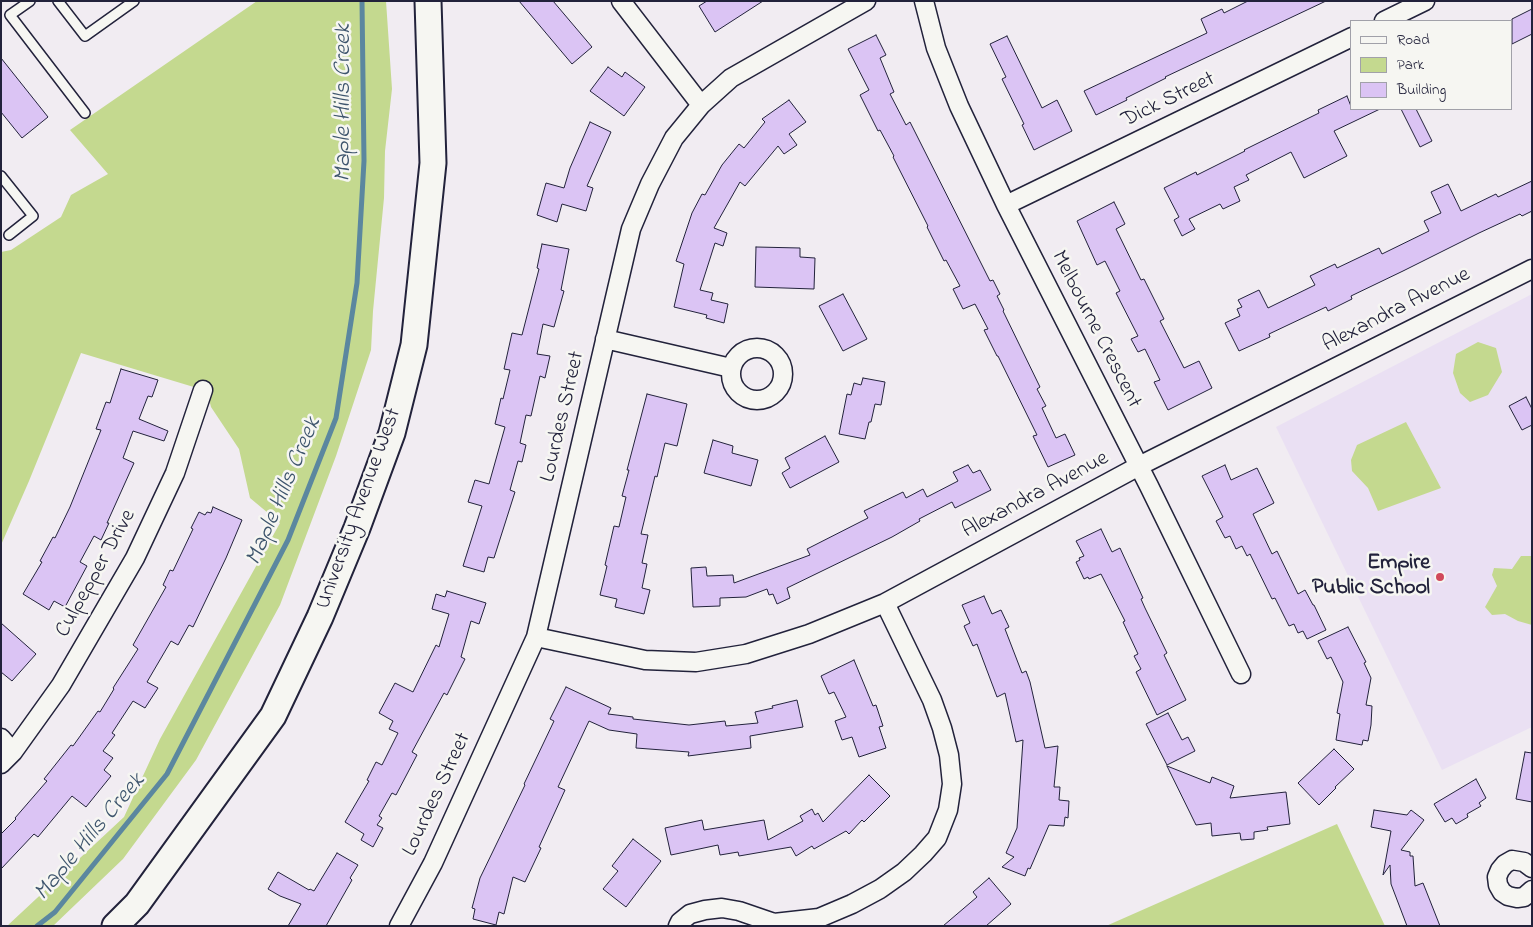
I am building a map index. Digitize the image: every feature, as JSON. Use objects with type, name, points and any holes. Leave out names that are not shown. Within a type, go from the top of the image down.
[{"type":"main road","name":"University Avenue West","points":[[115,926],[137,904],[273,716],[320,617],[357,528],[392,433],[414,345],[433,163],[428,1]]},
{"type":"street","points":[[621,1],[701,105]]},
{"type":"street","name":"Lourdes Street","points":[[400,925],[433,863],[536,637],[631,230],[650,184],[674,138],[701,105],[731,78],[866,1]]},
{"type":"street","name":"Melbourne Crescent","points":[[924,1],[936,48],[959,106],[1006,205],[1139,466],[1241,674]]},
{"type":"street","points":[[1386,20],[1425,1]]},
{"type":"street","name":"Dick Street","points":[[1006,205],[1350,38]]},
{"type":"street","name":"Alexandra Avenue","points":[[536,637],[645,660],[696,662],[755,651],[809,634],[885,603],[1139,466],[1532,269]]},
{"type":"street","points":[[605,339],[731,368]]},
{"type":"street","name":"Culpepper Drive","points":[[7,758],[61,685],[135,558],[175,473],[203,390]]},
{"type":"street","points":[[678,926],[690,914],[722,908],[739,911],[773,924],[820,918],[880,889],[904,872],[937,838],[948,810],[952,784],[949,755],[932,700],[885,603]]},
{"type":"street","points":[[1,738],[7,758]]},
{"type":"street","points":[[1532,868],[1524,862],[1512,860],[1505,864],[1497,877],[1498,885],[1502,892],[1508,896],[1524,897],[1532,890]]},
{"type":"lane","points":[[30,1],[10,15],[85,113]]},
{"type":"lane","points":[[58,1],[85,36],[134,1]]},
{"type":"lane","points":[[1,176],[33,216],[9,235]]},
{"type":"shaded area","name":"Empire Public School","points":[[1532,294],[1532,727],[1442,770],[1276,427]]},
{"type":"green space","points":[[257,1],[386,1],[392,89],[385,151],[384,198],[371,350],[336,456],[280,605],[196,760],[123,859],[53,926],[7,926],[124,817],[160,739],[280,523],[250,498],[239,449],[211,407],[207,391],[81,353],[1,545],[1,252],[11,250],[61,217],[71,195],[108,174],[70,130]]},
{"type":"green space","points":[[1478,342],[1496,348],[1502,372],[1488,395],[1470,402],[1460,393],[1453,373],[1456,354]]},
{"type":"green space","points":[[1406,422],[1441,488],[1378,511],[1368,488],[1352,471],[1351,460],[1357,445]]},
{"type":"green space","points":[[1521,556],[1532,556],[1532,625],[1518,621],[1505,614],[1492,615],[1485,607],[1497,586],[1492,575],[1494,568],[1512,569]]},
{"type":"green space","points":[[1337,824],[1385,926],[1106,926]]},
{"type":"building","points":[[519,1],[553,1],[592,47],[572,64]]},
{"type":"building","points":[[707,1],[763,1],[715,32],[699,6]]},
{"type":"building","points":[[1248,1],[1326,1],[1165,77],[1126,98],[1127,100],[1096,115],[1084,91],[1207,33],[1201,19],[1222,9],[1224,13]]},
{"type":"building","points":[[1532,9],[1532,34],[1513,44],[1512,19]]},
{"type":"building","points":[[876,35],[886,55],[880,58],[894,92],[890,94],[906,125],[910,122],[990,281],[993,280],[1000,294],[997,296],[1003,311],[1040,387],[1037,389],[1046,406],[1042,408],[1056,438],[1065,434],[1075,455],[1048,467],[1033,436],[1037,435],[984,330],[988,329],[975,304],[963,309],[953,289],[960,286],[946,260],[944,261],[894,156],[880,130],[878,131],[860,95],[869,90],[848,49]]},
{"type":"building","points":[[1007,36],[1042,108],[1057,100],[1072,131],[1034,150],[1022,125],[1024,124],[1002,79],[1006,77],[990,44]]},
{"type":"building","points":[[1,58],[48,117],[22,138],[1,112]]},
{"type":"building","points":[[608,67],[622,77],[625,72],[645,87],[624,116],[590,91]]},
{"type":"building","points":[[1347,96],[1350,110],[1378,110],[1334,131],[1347,156],[1304,178],[1291,152],[1246,175],[1249,180],[1234,187],[1240,201],[1223,209],[1220,204],[1189,219],[1195,229],[1182,236],[1174,220],[1179,217],[1164,188],[1196,172],[1197,175],[1245,151],[1319,113],[1318,110]]},
{"type":"building","points":[[789,100],[806,122],[789,134],[797,145],[784,154],[778,146],[745,186],[740,182],[714,228],[727,233],[723,246],[715,243],[700,290],[713,293],[711,300],[728,304],[724,323],[706,318],[707,315],[674,307],[684,264],[676,261],[692,213],[702,194],[705,195],[722,165],[739,144],[744,148],[765,122],[762,119]]},
{"type":"building","points":[[1402,110],[1416,110],[1432,141],[1420,147]]},
{"type":"building","points":[[590,122],[611,132],[587,186],[593,188],[586,211],[562,204],[557,222],[537,215],[546,183],[564,188],[570,168]]},
{"type":"building","points":[[1532,181],[1532,211],[1522,216],[1520,214],[1479,233],[1351,296],[1352,299],[1328,311],[1326,307],[1269,334],[1270,337],[1239,351],[1225,323],[1240,316],[1237,309],[1242,307],[1238,300],[1259,290],[1268,308],[1315,285],[1310,276],[1335,264],[1337,268],[1379,248],[1382,254],[1429,231],[1424,221],[1441,213],[1431,192],[1448,184],[1461,211],[1496,194],[1498,197]]},
{"type":"building","points":[[1114,202],[1125,224],[1116,229],[1141,280],[1144,279],[1164,319],[1160,321],[1184,368],[1199,361],[1212,388],[1168,410],[1154,382],[1160,380],[1145,349],[1138,352],[1131,339],[1138,336],[1116,293],[1120,291],[1105,261],[1097,265],[1077,221]]},
{"type":"building","points":[[542,244],[569,249],[561,290],[564,291],[554,327],[543,324],[537,354],[550,356],[545,378],[540,376],[531,416],[526,415],[520,443],[526,445],[522,462],[518,461],[510,490],[515,492],[494,558],[488,557],[484,572],[463,566],[482,506],[468,502],[475,480],[489,484],[505,427],[495,424],[510,370],[504,369],[512,333],[522,335],[539,269],[537,268]]},
{"type":"building","points":[[756,247],[800,248],[800,257],[815,258],[814,289],[755,287]]},
{"type":"building","points":[[843,294],[867,339],[843,351],[819,306]]},
{"type":"building","points":[[121,369],[158,380],[152,397],[148,396],[139,419],[168,431],[164,441],[133,431],[123,458],[134,463],[107,523],[109,523],[101,540],[94,536],[80,562],[87,566],[65,607],[54,601],[49,610],[23,594],[42,562],[40,561],[53,537],[55,538],[70,507],[101,430],[96,429],[106,402],[110,403]]},
{"type":"building","points":[[863,378],[885,382],[881,405],[875,404],[865,439],[839,434],[847,394],[851,395],[854,383],[861,385]]},
{"type":"building","points":[[647,394],[687,404],[677,446],[665,443],[641,534],[648,535],[642,563],[647,564],[642,588],[650,590],[644,614],[615,607],[617,599],[600,595],[614,526],[619,527],[626,497],[622,496],[629,470],[627,470]]},
{"type":"building","points":[[1526,397],[1532,409],[1532,425],[1522,430],[1509,406]]},
{"type":"building","points":[[825,436],[839,462],[790,488],[782,473],[790,468],[785,458]]},
{"type":"building","points":[[713,440],[733,446],[732,453],[758,460],[751,486],[704,473]]},
{"type":"building","points":[[968,465],[973,473],[980,470],[991,490],[955,508],[952,502],[919,519],[920,521],[892,537],[787,588],[790,598],[777,604],[773,594],[769,595],[767,589],[746,597],[720,598],[720,606],[693,607],[691,568],[706,567],[707,576],[733,575],[734,583],[810,555],[807,549],[868,518],[864,511],[903,492],[906,498],[923,489],[927,497],[958,481],[953,472]]},
{"type":"building","points":[[1225,465],[1231,480],[1257,468],[1274,503],[1253,514],[1272,554],[1277,551],[1298,594],[1305,590],[1326,630],[1307,639],[1303,631],[1298,633],[1294,624],[1289,626],[1275,598],[1272,599],[1250,554],[1247,556],[1242,546],[1236,549],[1230,536],[1225,538],[1216,521],[1223,517],[1202,476]]},
{"type":"building","points":[[213,507],[242,520],[193,627],[189,625],[178,645],[171,641],[147,682],[158,688],[145,708],[133,701],[112,733],[115,735],[103,751],[113,758],[104,770],[111,776],[86,807],[72,796],[38,837],[34,834],[1,869],[1,834],[47,781],[44,779],[71,745],[73,746],[98,711],[100,712],[138,649],[133,645],[166,587],[163,585],[170,570],[173,571],[199,512],[205,515],[207,512],[211,513]]},
{"type":"building","points":[[1101,529],[1112,552],[1120,548],[1143,598],[1141,599],[1145,608],[1167,653],[1164,655],[1186,700],[1157,715],[1136,672],[1141,669],[1134,656],[1138,654],[1123,622],[1125,621],[1101,574],[1084,579],[1076,562],[1084,556],[1076,541]]},
{"type":"building","points":[[447,591],[486,603],[479,624],[471,621],[461,657],[465,659],[447,695],[444,693],[412,752],[417,755],[396,795],[392,793],[379,816],[382,818],[377,825],[383,828],[373,847],[361,840],[364,834],[345,822],[369,781],[367,780],[376,762],[382,765],[398,733],[389,729],[393,721],[379,713],[395,683],[413,692],[436,645],[439,647],[449,614],[432,609],[436,594],[445,597]]},
{"type":"building","points":[[984,596],[992,614],[1001,610],[1009,627],[1005,629],[1022,673],[1026,671],[1030,682],[1045,748],[1058,746],[1054,787],[1060,787],[1059,800],[1069,801],[1068,818],[1065,817],[1064,826],[1049,825],[1030,869],[1028,868],[1025,876],[1002,867],[1014,857],[1006,853],[1017,828],[1023,740],[1016,742],[1005,693],[997,697],[977,644],[973,646],[964,626],[970,623],[962,605]]},
{"type":"building","points":[[1,623],[36,654],[12,681],[1,672]]},
{"type":"building","points":[[1348,627],[1366,662],[1364,663],[1371,678],[1366,705],[1372,706],[1371,725],[1368,741],[1363,740],[1362,745],[1336,740],[1340,714],[1337,713],[1343,682],[1331,657],[1327,659],[1318,641]]},
{"type":"building","points":[[854,660],[873,706],[876,705],[883,726],[879,727],[886,748],[859,757],[852,737],[842,740],[835,721],[846,717],[834,692],[829,694],[821,676]]},
{"type":"building","points":[[566,687],[611,708],[608,714],[633,717],[633,719],[689,725],[725,721],[726,726],[758,723],[755,712],[797,700],[803,727],[750,736],[751,748],[688,756],[689,752],[636,748],[637,734],[609,730],[589,721],[558,787],[565,790],[525,882],[513,877],[504,914],[499,912],[496,925],[473,919],[475,909],[472,908],[480,878],[554,721],[550,719]]},
{"type":"building","points":[[1168,713],[1182,740],[1188,737],[1195,751],[1167,765],[1146,724]]},
{"type":"building","points":[[1334,749],[1354,769],[1319,805],[1298,783]]},
{"type":"building","points":[[1525,752],[1532,753],[1532,802],[1516,799]]},
{"type":"building","points":[[1167,766],[1210,783],[1212,777],[1234,786],[1230,798],[1286,792],[1290,824],[1267,827],[1268,830],[1254,832],[1254,839],[1241,840],[1240,833],[1212,836],[1211,823],[1196,825]]},
{"type":"building","points":[[869,775],[890,796],[849,834],[846,831],[814,849],[812,846],[796,856],[791,847],[739,856],[738,852],[720,855],[718,845],[671,855],[665,828],[702,820],[704,830],[764,820],[768,840],[803,821],[800,816],[812,809],[815,815],[818,813],[823,822]]},
{"type":"building","points":[[1476,779],[1486,798],[1479,803],[1481,806],[1467,814],[1468,817],[1456,824],[1452,818],[1445,822],[1434,804]]},
{"type":"building","points":[[1374,810],[1407,815],[1411,810],[1424,820],[1401,850],[1410,852],[1410,856],[1413,856],[1415,886],[1423,883],[1440,926],[1407,926],[1391,884],[1390,865],[1383,875],[1391,831],[1371,827]]},
{"type":"building","points":[[633,839],[661,861],[626,907],[603,889],[618,871],[612,866]]},
{"type":"building","points":[[337,853],[358,865],[350,878],[352,880],[326,926],[288,926],[301,904],[268,889],[278,872],[314,891]]},
{"type":"building","points":[[989,878],[1011,904],[986,926],[943,926],[977,897],[973,892]]},
{"type":"waterway","name":"Maple Hills Creek","points":[[37,926],[55,912],[167,774],[288,540],[336,418],[357,283],[364,161],[362,1]]},
{"type":"place","name":"Empire Public School","points":[[1440,577]]}]
